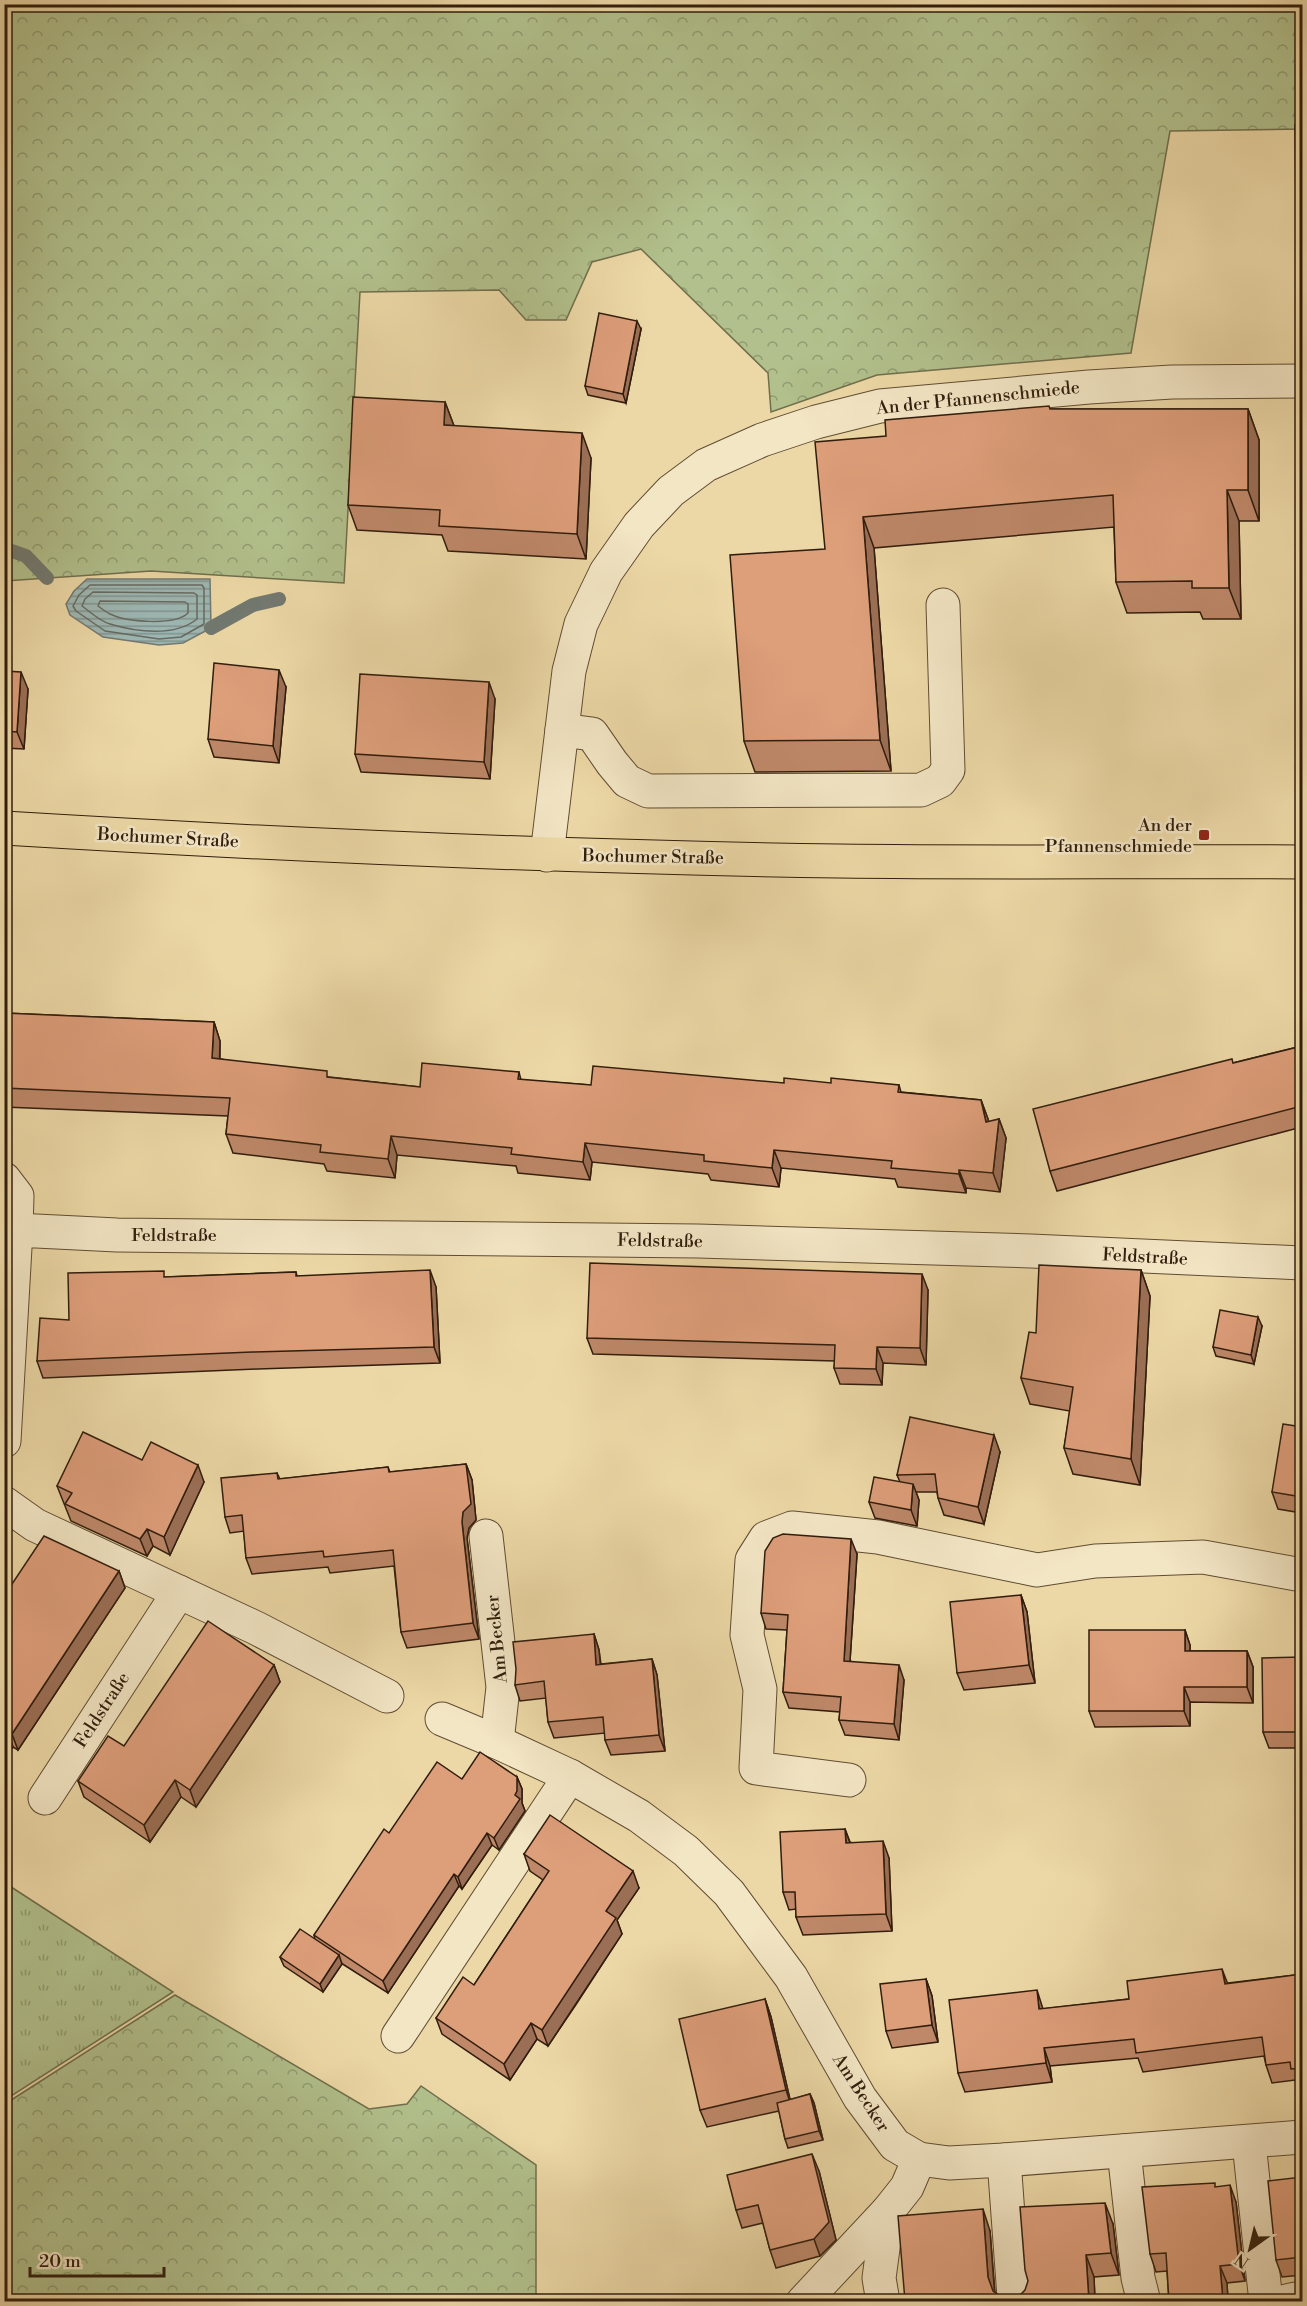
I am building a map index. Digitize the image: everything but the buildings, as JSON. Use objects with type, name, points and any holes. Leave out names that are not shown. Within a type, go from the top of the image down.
[{"type":"main road","name":"Bochumer Straße","points":[[4,828],[240,842],[547,855],[850,861],[1302,862]]},
{"type":"street","name":"An der Pfannenschmiede","points":[[547,855],[569,671],[581,624],[606,572],[639,525],[671,491],[706,465],[762,440],[880,406],[985,395],[1172,382],[1302,381]]},
{"type":"street","points":[[562,730],[592,735],[627,781],[648,791],[921,790],[940,781],[948,770],[943,605]]},
{"type":"street","points":[[4,1179],[18,1196],[4,1441]]},
{"type":"street","name":"Feldstraße","points":[[16,1230],[117,1235],[698,1241],[1302,1263]]},
{"type":"street","points":[[4,1503],[35,1525],[255,1628],[387,1696]]},
{"type":"street","points":[[849,1780],[756,1768],[760,1689],[747,1635],[752,1560],[766,1538],[792,1528],[878,1537],[1037,1570],[1095,1561],[1203,1557],[1302,1575]]},
{"type":"street","name":"Am Becker","points":[[486,1536],[503,1687],[496,1742]]},
{"type":"street","name":"Feldstraße","points":[[45,1798],[179,1592]]},
{"type":"street","name":"Am Becker","points":[[442,1719],[570,1776],[639,1816],[686,1851],[729,1893],[791,1977],[860,2098],[895,2145],[919,2159],[949,2163],[1004,2160],[1302,2138]]},
{"type":"street","points":[[398,2036],[570,1776]]},
{"type":"street","points":[[1249,2143],[1281,2301]]},
{"type":"street","points":[[1124,2151],[1138,2278],[1144,2301]]},
{"type":"street","points":[[803,2301],[888,2211],[907,2187],[919,2159]]},
{"type":"street","points":[[1004,2160],[1014,2297],[1017,2301]]},
{"type":"street","points":[[883,2301],[879,2278],[888,2211]]},
{"type":"green space","points":[[5,5],[1302,5],[1302,129],[1170,131],[1131,353],[877,375],[771,412],[768,373],[641,249],[592,262],[566,320],[526,320],[499,290],[360,292],[344,583],[151,571],[5,581]]},
{"type":"green space","points":[[5,1883],[173,1992],[5,2100]]},
{"type":"green space","points":[[175,1995],[369,2109],[407,2104],[421,2086],[536,2165],[536,2301],[5,2301],[5,2104]]},
{"type":"water","points":[[87,579],[210,579],[211,628],[183,643],[159,645],[103,637],[70,615],[66,604],[74,591]]},
{"type":"waterway","points":[[12,551],[26,556],[47,578]]},
{"type":"waterway","points":[[211,628],[253,605],[279,599]]},
{"type":"place","name":"An der Pfannenschmiede","points":[[1204,835]]}]
